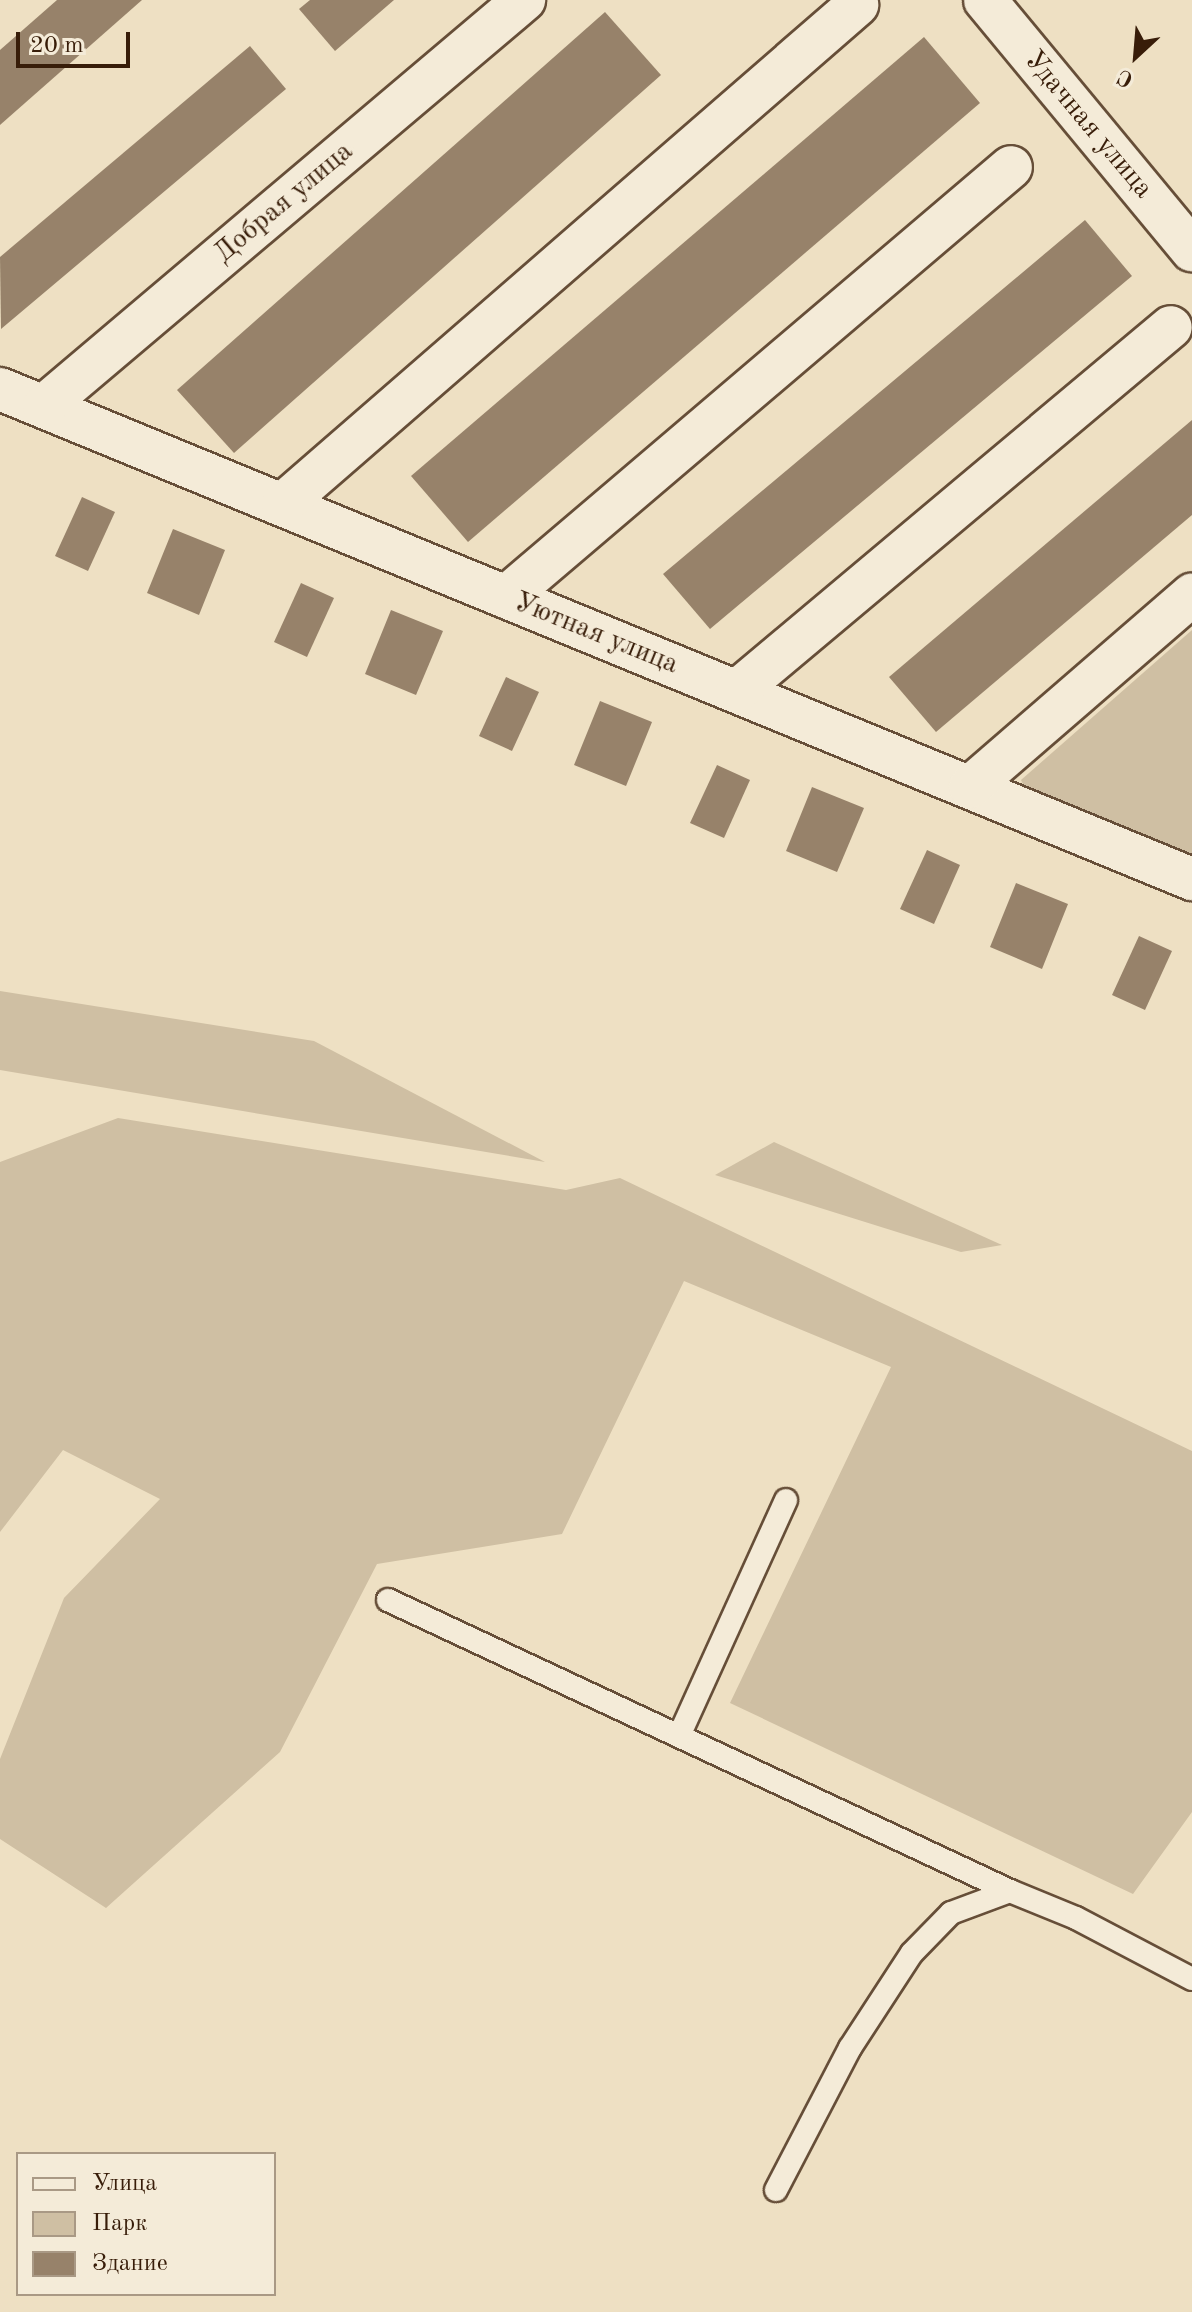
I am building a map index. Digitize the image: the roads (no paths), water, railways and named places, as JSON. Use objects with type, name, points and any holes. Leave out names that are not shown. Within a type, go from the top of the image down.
[{"type":"street","name":"Добрая улица","points":[[44,406],[524,0]]},
{"type":"street","name":"Удачная улица","points":[[985,0],[1192,250]]},
{"type":"street","points":[[283,504],[857,5]]},
{"type":"street","points":[[506,597],[1011,167]]},
{"type":"street","points":[[737,691],[1171,327]]},
{"type":"street","name":"Уютная улица","points":[[0,389],[1192,879]]},
{"type":"street","points":[[970,787],[1192,595]]},
{"type":"lane","points":[[679,1736],[786,1500]]},
{"type":"lane","points":[[388,1600],[1010,1891],[1076,1918],[1192,1979]]},
{"type":"lane","points":[[776,2190],[850,2048],[912,1953],[951,1913],[1010,1891]]}]
